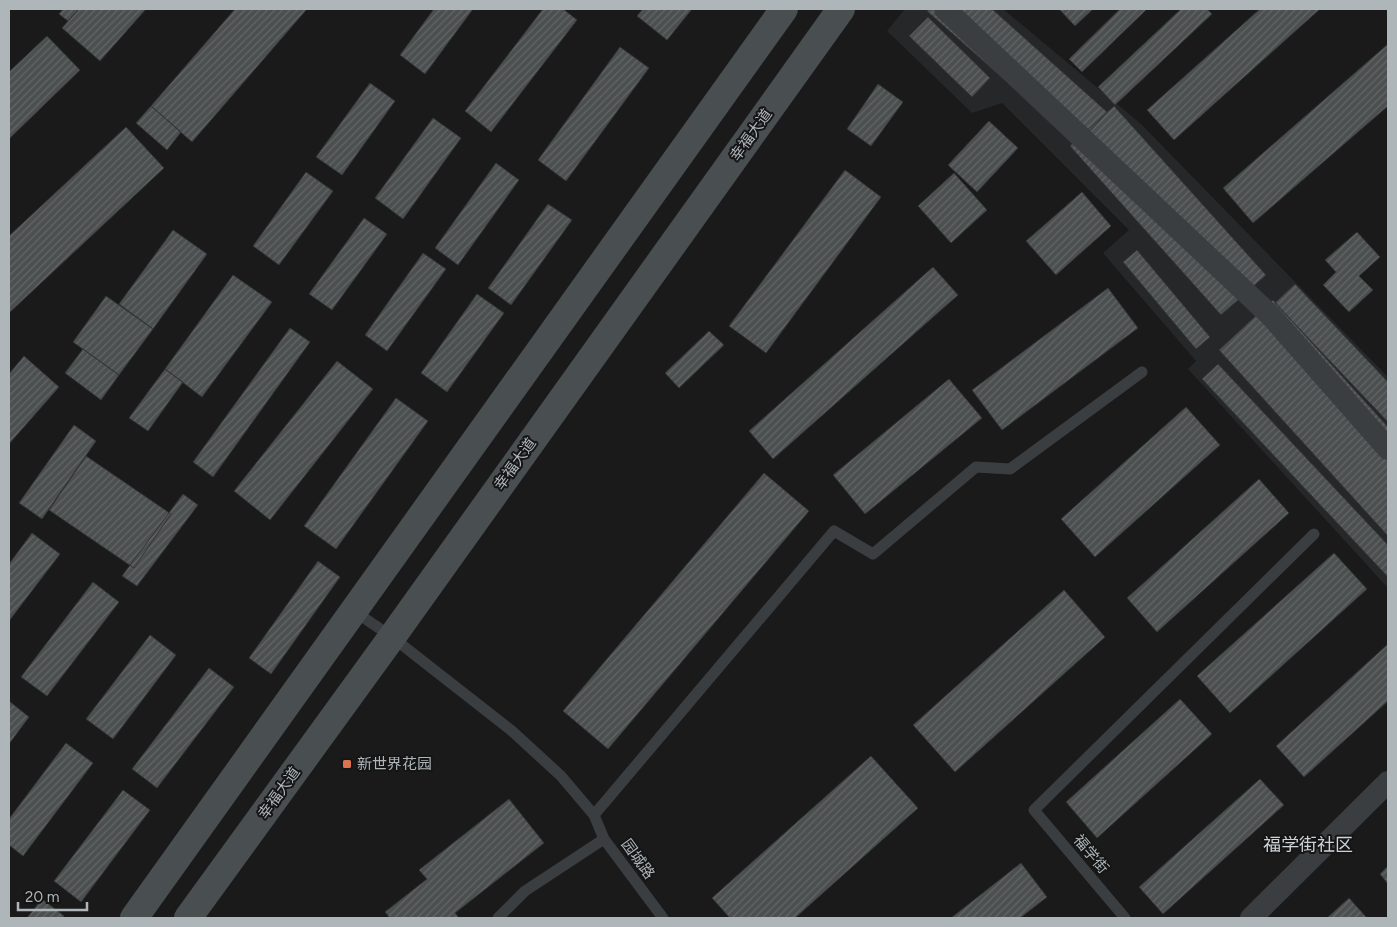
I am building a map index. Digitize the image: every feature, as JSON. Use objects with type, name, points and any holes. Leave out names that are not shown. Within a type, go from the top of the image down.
[{"type":"main road","points":[[134,918],[784,9]]},
{"type":"main road","name":"幸福大道","points":[[188,918],[392,637],[841,9]]},
{"type":"street","points":[[945,9],[1270,316],[1388,449]]},
{"type":"street","points":[[1251,918],[1388,782]]},
{"type":"lane","points":[[594,815],[834,531],[872,554],[976,467],[1010,469],[1142,372]]},
{"type":"lane","name":"福学街","points":[[1125,918],[1034,810],[1314,534]]},
{"type":"lane","name":"园城路","points":[[354,611],[392,637],[512,731],[561,776],[594,815],[604,839],[663,918]]},
{"type":"lane","points":[[498,918],[525,891],[604,839]]},
{"type":"shaded area","points":[[905,9],[1003,9],[1141,124],[1388,377],[1388,588],[1188,369],[1196,361],[1103,253],[1129,230],[1002,103],[972,113],[887,31]]},
{"type":"building","points":[[63,9],[79,9],[68,21],[59,14]]},
{"type":"building","points":[[79,9],[146,9],[100,61],[62,28]]},
{"type":"building","points":[[235,9],[307,9],[192,142],[151,106]]},
{"type":"building","points":[[434,9],[473,9],[425,74],[400,55]]},
{"type":"building","points":[[543,9],[563,9],[577,20],[491,132],[465,111]]},
{"type":"building","points":[[643,9],[692,9],[667,40],[637,16]]},
{"type":"building","points":[[930,9],[992,9],[1107,112],[1078,145],[927,11]]},
{"type":"building","points":[[1059,9],[1093,9],[1075,26]]},
{"type":"building","points":[[1120,9],[1147,9],[1082,72],[1069,59]]},
{"type":"building","points":[[1181,9],[1207,9],[1212,14],[1115,105],[1098,87]]},
{"type":"building","points":[[1260,9],[1320,9],[1174,140],[1147,110]]},
{"type":"building","points":[[928,17],[990,78],[972,97],[909,36]]},
{"type":"building","points":[[47,36],[80,70],[9,139],[9,72]]},
{"type":"building","points":[[1388,44],[1388,106],[1253,223],[1223,188]]},
{"type":"building","points":[[620,47],[649,68],[566,181],[538,160]]},
{"type":"building","points":[[370,83],[395,101],[342,175],[316,157]]},
{"type":"building","points":[[878,84],[903,102],[871,146],[847,129]]},
{"type":"building","points":[[151,106],[181,132],[167,150],[136,123]]},
{"type":"building","points":[[1114,106],[1266,275],[1221,315],[1070,146]]},
{"type":"building","points":[[433,118],[461,138],[403,219],[375,198]]},
{"type":"building","points":[[989,121],[1018,148],[977,192],[948,165]]},
{"type":"building","points":[[126,127],[164,168],[9,313],[9,236]]},
{"type":"building","points":[[496,163],[519,180],[458,265],[435,248]]},
{"type":"building","points":[[845,170],[881,197],[766,353],[729,326]]},
{"type":"building","points":[[306,172],[333,191],[279,265],[253,246]]},
{"type":"building","points":[[954,173],[987,210],[951,243],[918,206]]},
{"type":"building","points":[[1082,192],[1111,226],[1056,275],[1026,241]]},
{"type":"building","points":[[548,204],[572,220],[511,305],[488,288]]},
{"type":"building","points":[[364,218],[387,234],[332,310],[309,294]]},
{"type":"building","points":[[173,230],[207,254],[153,329],[119,304]]},
{"type":"building","points":[[1357,232],[1380,257],[1359,276],[1373,290],[1349,312],[1323,285],[1336,272],[1325,260]]},
{"type":"building","points":[[1137,250],[1210,337],[1196,349],[1123,262]]},
{"type":"building","points":[[423,253],[446,269],[387,351],[365,335]]},
{"type":"building","points":[[933,267],[958,295],[773,459],[749,431]]},
{"type":"building","points":[[233,275],[272,302],[202,397],[165,369]]},
{"type":"building","points":[[1295,284],[1388,382],[1388,422],[1275,303]]},
{"type":"building","points":[[1108,288],[1138,328],[1002,430],[972,390]]},
{"type":"building","points":[[477,294],[504,313],[447,392],[421,373]]},
{"type":"building","points":[[106,296],[153,329],[119,375],[73,342]]},
{"type":"building","points":[[1273,300],[1388,427],[1388,536],[1219,350]]},
{"type":"building","points":[[290,328],[310,342],[213,477],[193,462]]},
{"type":"building","points":[[709,331],[724,345],[679,388],[665,373]]},
{"type":"building","points":[[83,349],[119,375],[101,400],[65,373]]},
{"type":"building","points":[[24,356],[59,387],[9,444],[9,374]]},
{"type":"building","points":[[337,361],[373,389],[270,520],[234,491]]},
{"type":"building","points":[[1218,364],[1388,545],[1388,577],[1202,379]]},
{"type":"building","points":[[165,369],[183,382],[148,431],[129,418]]},
{"type":"building","points":[[949,379],[982,418],[865,514],[833,475]]},
{"type":"building","points":[[396,398],[428,421],[336,549],[304,526]]},
{"type":"building","points":[[1186,407],[1220,445],[1095,557],[1061,519]]},
{"type":"building","points":[[74,425],[96,441],[42,519],[19,503]]},
{"type":"building","points":[[86,456],[171,514],[134,568],[49,510]]},
{"type":"building","points":[[764,473],[809,511],[608,749],[563,711]]},
{"type":"building","points":[[1259,479],[1289,513],[1157,632],[1127,598]]},
{"type":"building","points":[[183,494],[198,505],[137,586],[122,576]]},
{"type":"building","points":[[32,533],[60,554],[9,621],[9,564]]},
{"type":"building","points":[[1334,553],[1367,589],[1230,713],[1197,676]]},
{"type":"building","points":[[318,561],[340,577],[271,674],[249,658]]},
{"type":"building","points":[[93,582],[119,602],[47,696],[21,677]]},
{"type":"building","points":[[1064,590],[1105,637],[955,772],[913,725]]},
{"type":"building","points":[[150,635],[176,655],[113,739],[86,719]]},
{"type":"building","points":[[1388,644],[1388,701],[1304,777],[1276,746]]},
{"type":"building","points":[[209,668],[234,687],[157,788],[132,769]]},
{"type":"building","points":[[1180,699],[1212,734],[1097,838],[1066,802]]},
{"type":"building","points":[[9,701],[29,717],[9,744]]},
{"type":"building","points":[[66,743],[93,763],[23,856],[9,845],[9,819]]},
{"type":"building","points":[[871,756],[918,808],[795,918],[730,918],[712,898]]},
{"type":"building","points":[[1260,779],[1284,805],[1163,914],[1139,887]]},
{"type":"building","points":[[123,790],[150,810],[81,902],[54,881]]},
{"type":"building","points":[[509,799],[544,843],[455,913],[459,918],[390,918],[385,912],[427,879],[419,870]]},
{"type":"building","points":[[1021,863],[1047,897],[1020,918],[951,918]]},
{"type":"building","points":[[1388,866],[1388,884],[1380,874]]},
{"type":"building","points":[[1349,898],[1367,918],[1327,918]]},
{"type":"building","points":[[42,899],[64,916],[63,918],[27,918]]},
{"type":"place","name":"新世界花园","points":[[347,764]]},
{"type":"district","name":"福学街社区","points":[[1308,845]]}]
